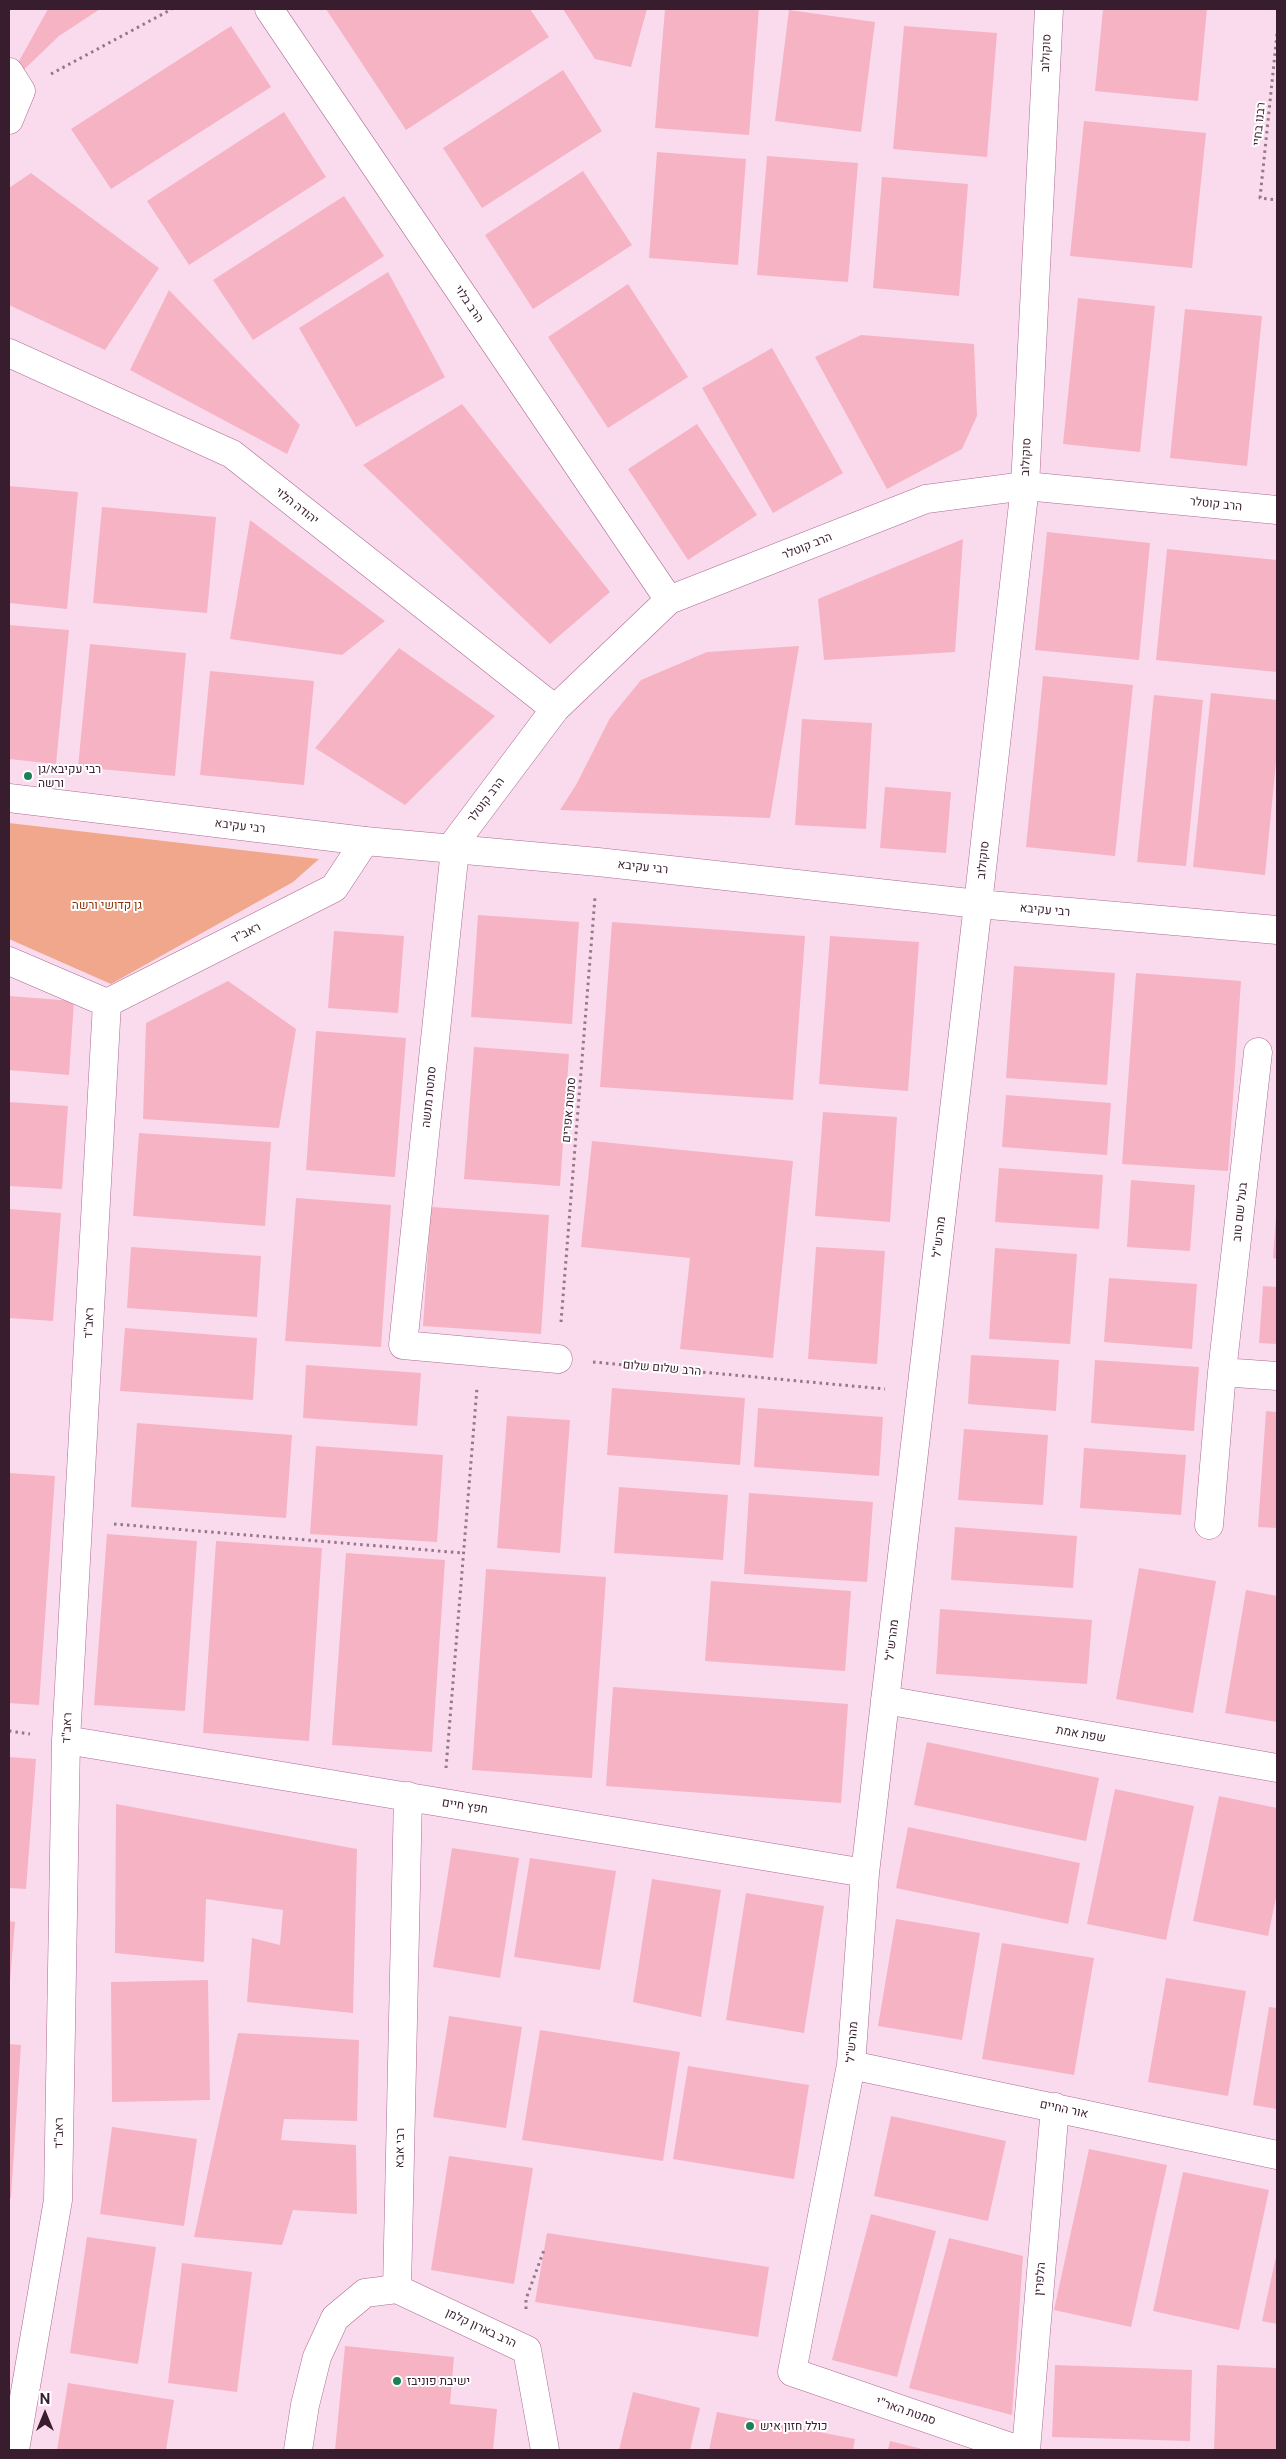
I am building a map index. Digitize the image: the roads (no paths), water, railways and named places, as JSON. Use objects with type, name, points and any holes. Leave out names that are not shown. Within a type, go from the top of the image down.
[{"type":"street","name":"הרב בלוי","points":[[270,9],[669,600]]},
{"type":"street","name":"סוקולוב","points":[[978,904],[1025,486],[1049,9]]},
{"type":"street","points":[[9,120],[15,81]]},
{"type":"street","name":"יהודה הלוי","points":[[9,353],[232,454],[555,709]]},
{"type":"street","name":"הרב קוטלר","points":[[452,849],[555,709],[669,600],[926,499],[1025,486],[1277,510]]},
{"type":"street","name":"רבי עקיבא","points":[[9,798],[364,840],[598,862],[978,904],[1277,930]]},
{"type":"street","name":"ראב\"ד","points":[[15,2450],[58,2200],[66,1740],[107,1003],[334,888],[364,840]]},
{"type":"street","name":"סמטת מנשה","points":[[452,849],[403,1345],[558,1359]]},
{"type":"street","name":"מהרש\"ל","points":[[792,2372],[851,2065],[865,1873],[978,904]]},
{"type":"street","points":[[9,961],[107,1003]]},
{"type":"street","name":"בעל שם טוב","points":[[1209,1525],[1222,1372],[1258,1052]]},
{"type":"street","points":[[1222,1372],[1277,1376]]},
{"type":"street","name":"שפת אמת","points":[[885,1700],[1277,1768]]},
{"type":"street","name":"חפץ חיים","points":[[66,1740],[865,1873]]},
{"type":"street","name":"רבי אבא","points":[[397,2289],[408,1796]]},
{"type":"street","name":"אור החיים","points":[[851,2065],[1277,2155]]},
{"type":"street","name":"הלפרין","points":[[1026,2450],[1055,2107]]},
{"type":"street","points":[[298,2450],[305,2405],[317,2357],[335,2318],[364,2293],[397,2289]]},
{"type":"street","name":"הרב בארון קלמן","points":[[397,2289],[527,2350],[544,2450]]},
{"type":"street","name":"סמטת האר\"י","points":[[792,2372],[1019,2450]]},
{"type":"place","name":"רבי עקיבא/גן ורשה","points":[[28,776]]},
{"type":"place","name":"ישיבת פוניבז","points":[[397,2381]]},
{"type":"place","name":"כולל חזון איש","points":[[750,2426]]},
{"type":"park label","name":"גן קדושי ורשה","points":[[107,905]]}]
